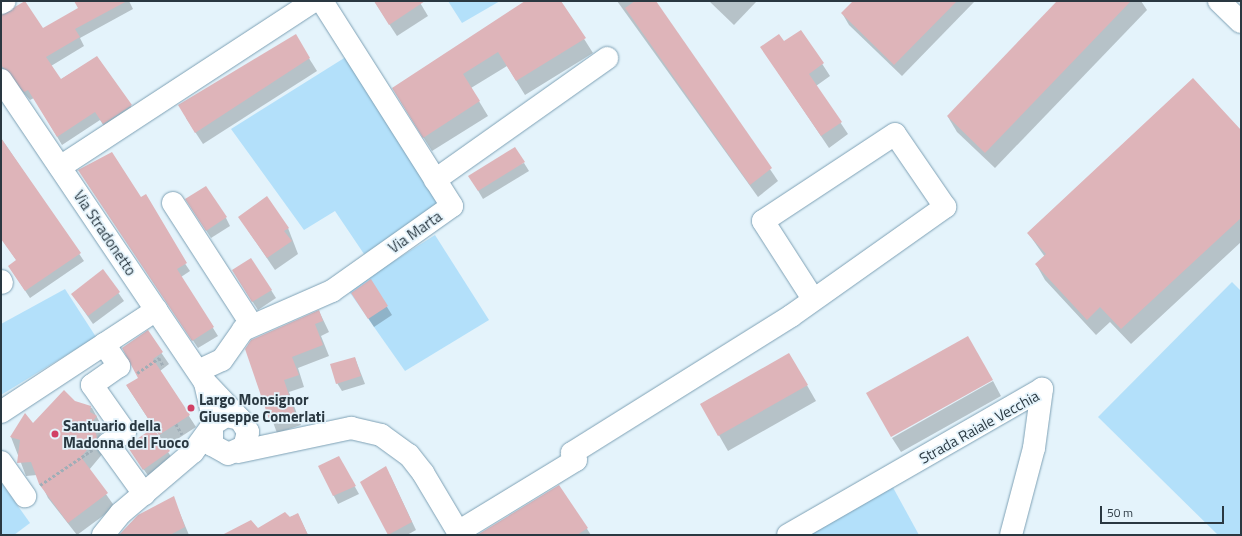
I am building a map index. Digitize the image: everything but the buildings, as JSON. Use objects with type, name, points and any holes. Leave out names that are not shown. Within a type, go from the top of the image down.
[{"type":"street","points":[[1,3],[5,1]]},
{"type":"street","points":[[60,167],[314,1]]},
{"type":"street","points":[[322,1],[435,180],[607,58]]},
{"type":"street","points":[[1219,1],[1241,22]]},
{"type":"street","name":"Via Stradonetto","points":[[2,84],[202,376],[243,422],[272,434],[299,437]]},
{"type":"street","points":[[459,533],[576,460],[572,453],[813,299],[945,207],[895,134],[763,221],[813,299]]},
{"type":"street","name":"Via Marta","points":[[202,376],[232,350],[237,336],[252,325],[332,291],[452,206],[435,180]]},
{"type":"street","points":[[173,203],[252,325]]},
{"type":"street","points":[[1,412],[156,310]]},
{"type":"street","points":[[104,344],[119,366],[92,385],[126,432],[108,444],[144,494]]},
{"type":"street","name":"Via Stradonetto","points":[[202,376],[212,427]]},
{"type":"street","name":"Strada Raiale Vecchia","points":[[788,535],[1042,389],[1034,448],[1011,535]]},
{"type":"street","points":[[104,535],[121,513],[174,471],[212,427],[226,416],[243,422],[248,440],[232,453],[212,445],[212,427]]},
{"type":"street","name":"Via Stradonetto","points":[[174,471],[232,453],[299,437],[351,428],[381,435],[414,461],[459,533]]},
{"type":"street","points":[[1,462],[24,496]]},
{"type":"path","points":[[119,366],[128,379],[159,358],[164,367]]},
{"type":"path","points":[[176,424],[182,434]]},
{"type":"path","points":[[24,496],[102,443],[108,444]]},
{"type":"shaded area","points":[[448,1],[500,1],[462,23]]},
{"type":"shaded area","points":[[349,55],[442,203],[364,254],[335,211],[304,230],[231,129]]},
{"type":"shaded area","points":[[435,235],[489,320],[405,371],[348,290]]},
{"type":"shaded area","points":[[1232,282],[1241,291],[1241,535],[1218,535],[1098,417]]},
{"type":"shaded area","points":[[65,289],[96,337],[1,395],[1,324]]},
{"type":"shaded area","points":[[1,482],[30,523],[14,535],[1,535]]},
{"type":"shaded area","points":[[890,482],[919,535],[800,535]]},
{"type":"place","name":"Largo Monsignor Giuseppe Comerlati","points":[[191,408]]},
{"type":"place","name":"Santuario della Madonna del Fuoco","points":[[55,434]]}]
